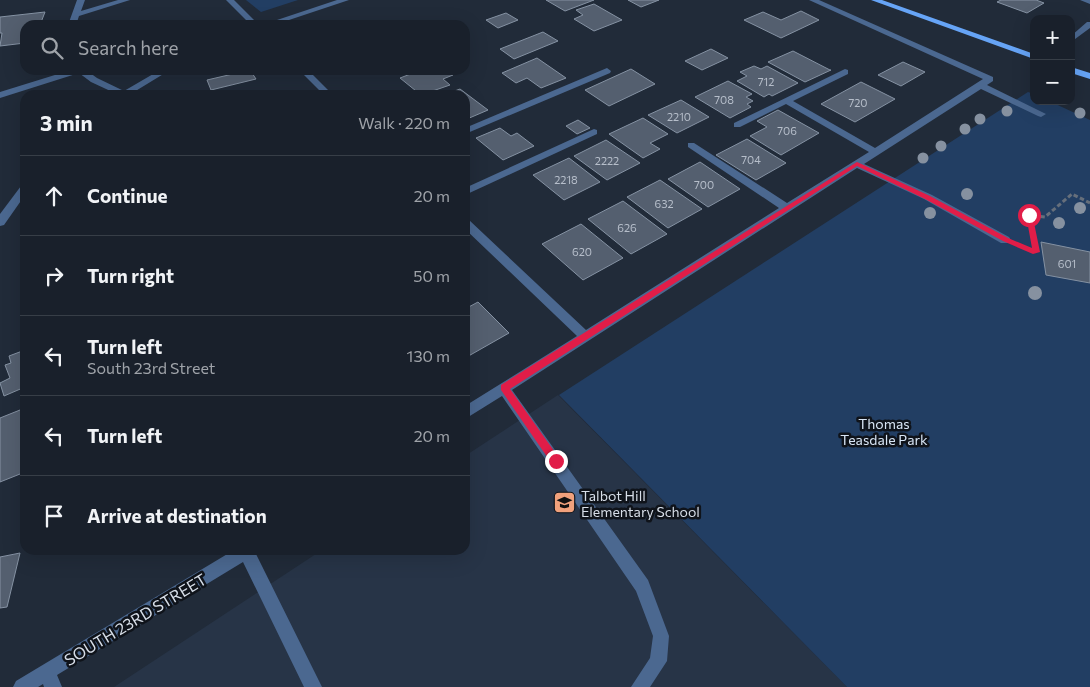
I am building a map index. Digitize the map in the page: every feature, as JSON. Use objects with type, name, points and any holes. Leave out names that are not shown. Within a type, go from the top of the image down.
[{"type":"main road","points":[[875,0],[1030,56]]},
{"type":"main road","points":[[1075,71],[1090,76]]},
{"type":"street","points":[[74,20],[81,0]]},
{"type":"street","points":[[75,15],[126,0]]},
{"type":"street","points":[[230,0],[250,20]]},
{"type":"street","points":[[282,20],[345,0]]},
{"type":"street","points":[[813,0],[985,82],[1041,114]]},
{"type":"street","points":[[1084,0],[1090,2]]},
{"type":"street","points":[[1075,37],[1090,24]]},
{"type":"street","points":[[470,129],[607,71]]},
{"type":"street","points":[[737,125],[845,72]]},
{"type":"street","points":[[0,95],[65,75]]},
{"type":"street","points":[[88,75],[114,90]]},
{"type":"street","points":[[132,90],[158,75]]},
{"type":"street","points":[[308,75],[324,90]]},
{"type":"street","points":[[470,410],[985,82]]},
{"type":"street","points":[[788,100],[876,152]]},
{"type":"street","points":[[470,190],[594,132]]},
{"type":"street","points":[[690,145],[787,208]]},
{"type":"street","points":[[857,164],[928,197],[1005,240]]},
{"type":"street","points":[[0,222],[20,195]]},
{"type":"street","points":[[470,228],[585,336]]},
{"type":"street","points":[[504,388],[642,586],[660,636],[658,661],[640,687]]},
{"type":"street","name":"SOUTH 23RD STREET","points":[[22,687],[50,680],[241,555]]},
{"type":"street","points":[[249,555],[313,687]]},
{"type":"path","points":[[1005,240],[1036,252],[1029,215],[1045,217],[1072,194],[1090,203]]},
{"type":"shaded area","name":"Talbot Hill Elementary School","points":[[558,395],[847,687],[114,687],[314,555],[470,555],[470,453]]},
{"type":"green space","points":[[246,0],[298,0],[261,12]]},
{"type":"green space","name":"Thomas Teasdale Park","points":[[1028,92],[1030,93],[1030,105],[1058,105],[1090,120],[1090,687],[847,687],[559,395]]},
{"type":"building","points":[[546,0],[594,0],[565,11]]},
{"type":"building","points":[[628,0],[659,0],[641,7]]},
{"type":"building","points":[[1001,0],[1036,0],[1044,3],[1027,13],[997,2]]},
{"type":"building","points":[[594,4],[622,20],[594,31],[574,19],[583,15],[576,10]]},
{"type":"building","points":[[801,11],[819,20],[781,38],[744,20],[763,12],[781,20]]},
{"type":"building","points":[[45,12],[42,20],[20,20],[20,44],[0,46],[2,33],[0,33],[0,17]]},
{"type":"building","points":[[506,13],[518,20],[498,28],[486,20]]},
{"type":"building","points":[[543,32],[558,41],[514,59],[500,49]]},
{"type":"building","points":[[711,49],[728,58],[702,70],[685,61]]},
{"type":"building","points":[[793,51],[831,70],[805,82],[768,62]]},
{"type":"building","points":[[537,58],[566,78],[541,88],[527,78],[516,83],[502,73]]},
{"type":"building","points":[[903,62],[925,72],[901,86],[878,75]]},
{"type":"building","points":[[754,66],[761,69],[767,66],[798,83],[772,96],[769,94],[764,97],[737,81],[747,76],[740,72]]},
{"type":"building","points":[[631,69],[655,84],[609,106],[585,90]]},
{"type":"building","points":[[228,75],[253,75],[256,79],[211,90],[207,80]]},
{"type":"building","points":[[408,75],[453,75],[443,79],[450,85],[436,90],[415,90],[400,78]]},
{"type":"building","points":[[728,81],[752,94],[746,97],[753,101],[747,104],[751,107],[730,118],[695,97]]},
{"type":"building","points":[[861,82],[895,99],[855,122],[821,104]]},
{"type":"building","points":[[470,96],[488,110],[470,118]]},
{"type":"building","points":[[681,100],[709,117],[677,133],[648,115]]},
{"type":"building","points":[[778,110],[819,133],[781,155],[750,136],[767,127],[757,121]]},
{"type":"building","points":[[643,118],[668,134],[650,143],[660,149],[643,158],[609,134]]},
{"type":"building","points":[[578,120],[590,128],[577,134],[566,126]]},
{"type":"building","points":[[500,128],[511,136],[517,133],[534,146],[503,160],[476,138]]},
{"type":"building","points":[[747,139],[786,163],[756,180],[716,155]]},
{"type":"building","points":[[606,140],[640,163],[607,180],[574,156]]},
{"type":"building","points":[[569,158],[600,182],[564,200],[533,175]]},
{"type":"building","points":[[700,162],[740,189],[708,207],[668,179]]},
{"type":"building","points":[[660,180],[702,209],[668,228],[627,197]]},
{"type":"building","points":[[623,201],[667,234],[631,254],[588,219]]},
{"type":"building","points":[[581,224],[623,258],[583,280],[542,244]]},
{"type":"building","points":[[1041,242],[1090,252],[1090,283],[1046,275]]},
{"type":"building","points":[[478,302],[509,333],[470,355],[470,306]]},
{"type":"building","points":[[20,352],[20,389],[4,396],[0,383],[10,378],[5,365],[11,363],[9,356]]},
{"type":"building","points":[[20,410],[20,474],[0,482],[0,418]]},
{"type":"building","points":[[20,553],[7,607],[0,608],[0,557]]},
{"type":"place","name":"Talbot Hill Elementary School","points":[[565,503]]},
{"type":"route","points":[[556,461],[504,388],[857,164],[928,197],[1005,240],[1036,252],[1029,215]]}]
